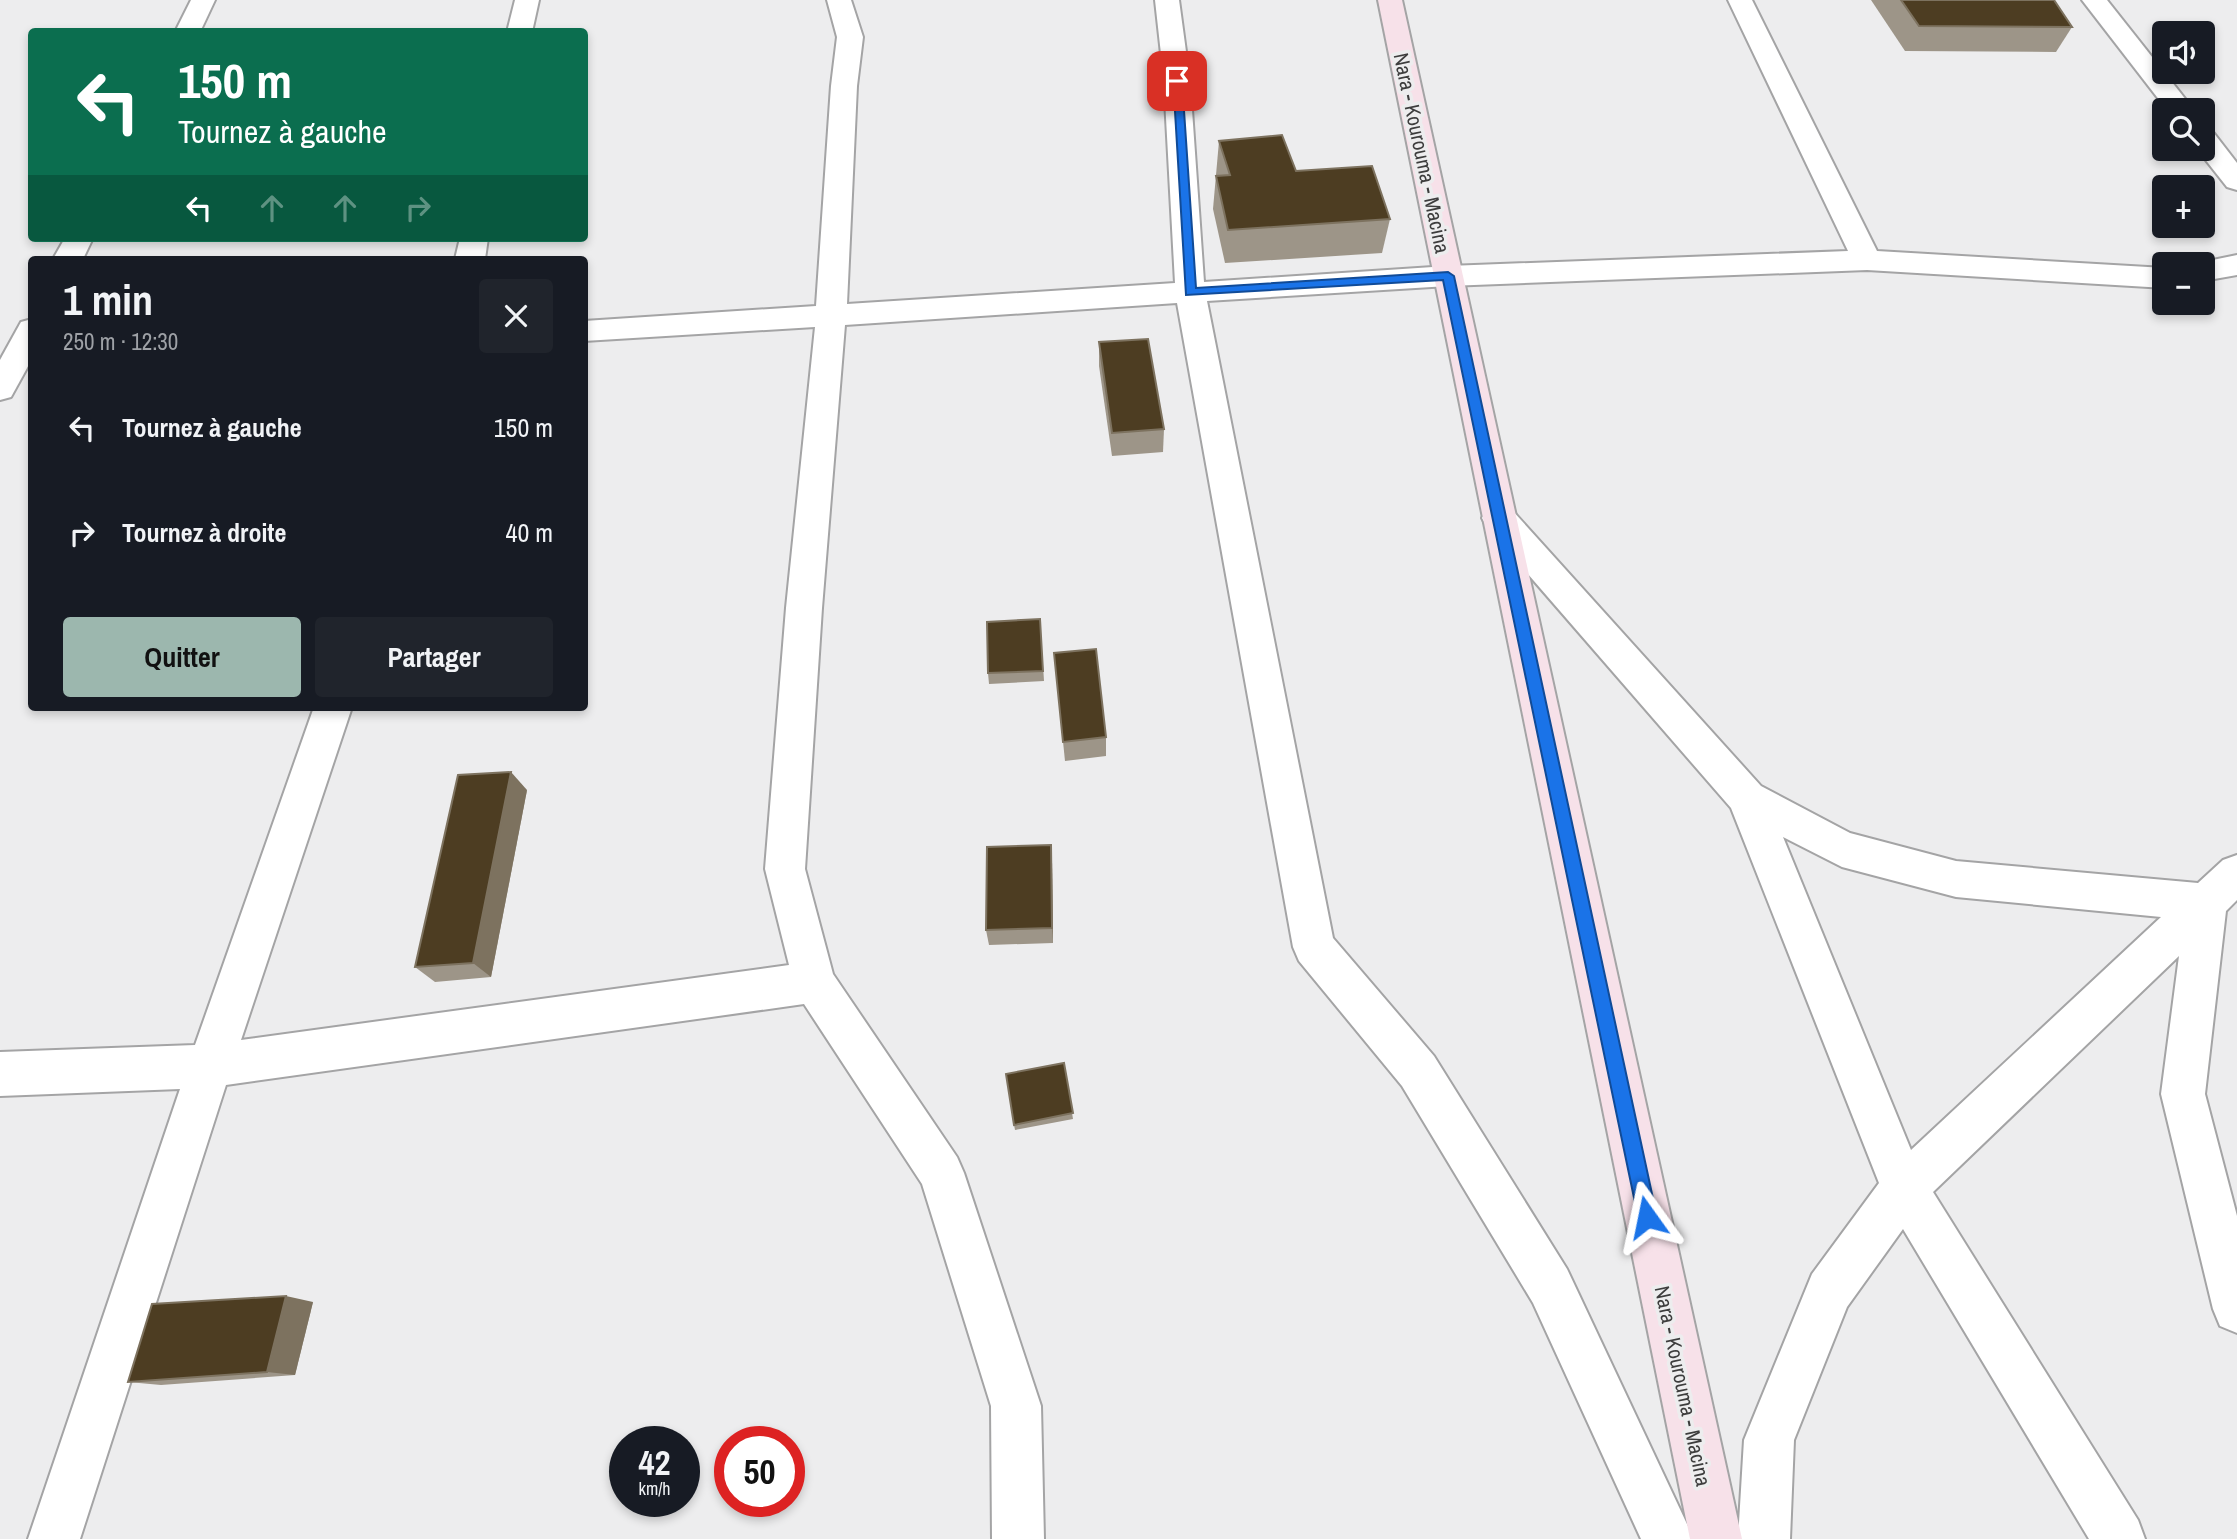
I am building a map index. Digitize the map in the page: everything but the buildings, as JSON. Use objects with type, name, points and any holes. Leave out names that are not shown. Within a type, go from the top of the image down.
[{"type":"main road","name":"Nara - Kourouma - Macina","points":[[1390,0],[1716,1539]]},
{"type":"street","points":[[189,28],[203,0]]},
{"type":"street","points":[[520,28],[527,0]]},
{"type":"street","points":[[839,0],[850,37],[844,86],[831,315],[804,608],[785,869],[814,982],[941,1173],[1016,1406],[1018,1539]]},
{"type":"street","points":[[1167,0],[1177,81],[1191,292],[1314,947],[1418,1071],[1550,1286],[1668,1539]]},
{"type":"street","points":[[1740,0],[1867,260]]},
{"type":"street","points":[[2094,0],[2172,98]]},
{"type":"street","points":[[2215,153],[2237,181]]},
{"type":"street","points":[[588,331],[1448,276],[1867,260],[2152,277]]},
{"type":"street","points":[[2215,269],[2237,265]]},
{"type":"street","points":[[11,372],[28,337]]},
{"type":"street","points":[[1499,518],[1747,797],[1842,849],[1956,879],[2221,888]]},
{"type":"street","points":[[54,1539],[210,1066],[332,711]]},
{"type":"street","points":[[1747,797],[1904,1188],[2119,1539]]},
{"type":"street","points":[[1764,1539],[1769,1440],[1829,1291],[1904,1188],[2221,888]]},
{"type":"street","points":[[2221,888],[2183,1094],[2237,1309]]},
{"type":"street","points":[[0,1073],[210,1066],[814,982]]},
{"type":"route","points":[[1177,81],[1191,292],[1448,276],[1647,1217]]}]
